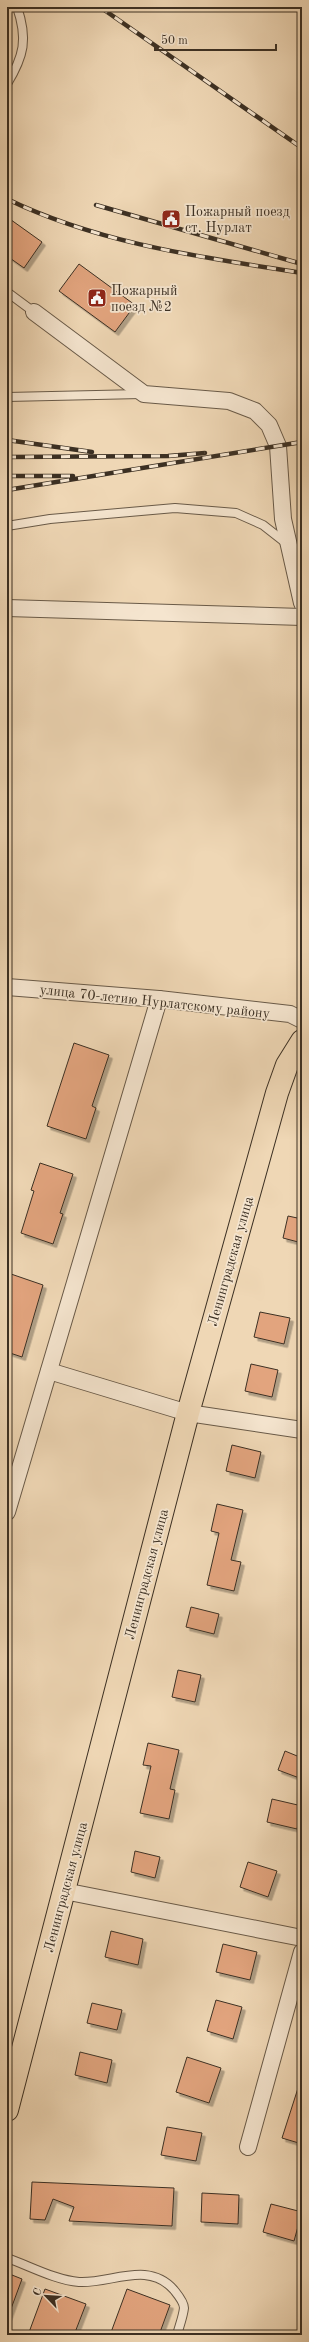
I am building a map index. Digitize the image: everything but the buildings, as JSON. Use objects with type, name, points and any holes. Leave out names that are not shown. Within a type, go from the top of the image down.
[{"type":"main road","name":"Ленинградская улица","points":[[7,2110],[188,1413],[277,1093],[287,1065],[301,1042]]},
{"type":"street","points":[[34,312],[144,394],[229,401],[256,411],[269,425],[278,446],[280,495],[302,603]]},
{"type":"street","points":[[7,608],[302,617]]},
{"type":"street","name":"улица 70-летию Нурлатскому району","points":[[7,987],[159,999],[290,1014],[302,1020]]},
{"type":"street","points":[[7,1512],[159,999]]},
{"type":"street","points":[[49,1371],[188,1413],[302,1430]]},
{"type":"street","points":[[64,1891],[302,1938]]},
{"type":"street","points":[[248,2147],[302,1952]]},
{"type":"lane","points":[[7,84],[19,65],[23,48],[24,26],[17,7]]},
{"type":"lane","points":[[7,292],[34,312]]},
{"type":"lane","points":[[7,397],[144,394]]},
{"type":"lane","points":[[7,526],[50,520],[175,508],[236,513],[262,524],[290,546]]},
{"type":"lane","points":[[7,2258],[67,2280],[95,2281],[133,2274],[159,2279],[171,2286],[179,2295],[184,2308],[177,2335]]},
{"type":"railway","points":[[100,7],[302,148]]},
{"type":"railway","points":[[7,199],[42,214],[115,238],[152,247],[226,261],[302,273]]},
{"type":"railway","points":[[96,205],[302,264]]},
{"type":"railway","points":[[7,440],[92,452]]},
{"type":"railway","points":[[7,490],[302,442]]},
{"type":"railway","points":[[7,457],[168,456],[205,453]]},
{"type":"railway","points":[[7,476],[73,476]]},
{"type":"place","name":"Пожарный поезд ст. Нурлат","points":[[171,219]]},
{"type":"place","name":"Пожарный поезд №2","points":[[97,298]]}]
